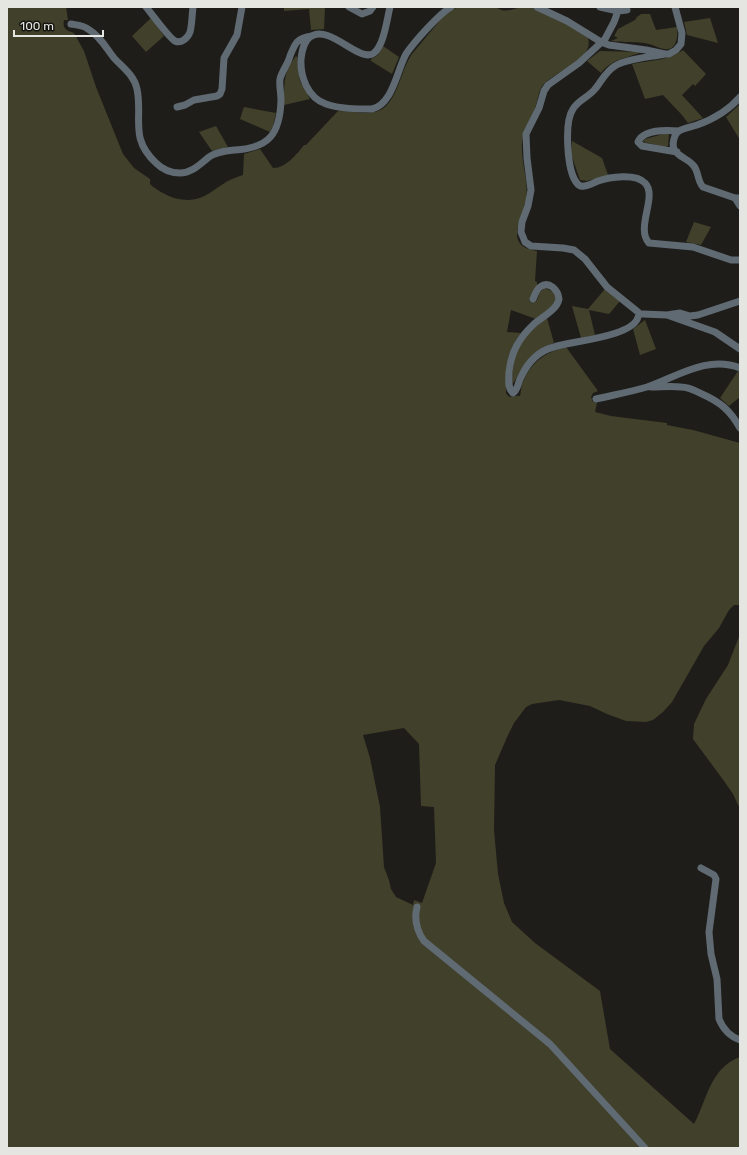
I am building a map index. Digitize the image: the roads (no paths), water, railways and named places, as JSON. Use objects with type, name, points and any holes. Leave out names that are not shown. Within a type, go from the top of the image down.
[{"type":"street","points":[[146,7],[176,42],[186,39],[190,32],[193,7]]},
{"type":"street","points":[[177,107],[194,100],[214,97],[220,94],[222,89],[224,58],[237,35],[242,7]]},
{"type":"street","points":[[349,7],[362,14],[370,11],[373,7]]},
{"type":"street","points":[[71,24],[83,26],[97,36],[131,76],[137,89],[138,129],[147,154],[160,166],[173,172],[180,173],[188,172],[209,157],[219,153],[258,147],[270,138],[274,132],[280,109],[280,80],[297,41],[304,37],[318,35],[326,36],[339,41],[360,53],[370,55],[376,51],[380,45],[390,7]]},
{"type":"street","points":[[312,36],[308,39],[303,48],[301,65],[304,81],[313,95],[320,102],[330,105],[372,109],[380,105],[386,98],[409,50],[436,20],[451,7]]},
{"type":"street","points":[[537,7],[568,21],[608,45],[665,54]]},
{"type":"street","points":[[600,7],[618,11],[627,10]]},
{"type":"street","points":[[675,7],[682,33],[681,44],[676,50],[665,54],[615,65],[591,94],[574,107],[569,119],[567,152],[574,179],[578,184],[584,186],[598,181],[629,177],[640,179],[644,182],[648,188],[644,232],[646,240],[649,243],[693,247],[731,260],[740,260]]},
{"type":"street","points":[[618,11],[610,30],[602,42],[580,63],[546,88],[536,114],[528,129],[526,134],[526,147],[531,190],[528,206],[522,222],[521,232],[525,242],[531,246],[574,250],[588,263],[607,287],[640,314],[667,315],[676,313],[690,316],[698,315],[740,301]]},
{"type":"street","points":[[740,96],[718,117],[679,131],[659,130],[642,136],[638,142],[642,146],[676,152],[693,165],[703,188],[738,198],[740,206]]},
{"type":"street","points":[[676,152],[674,149],[674,143],[679,131]]},
{"type":"street","points":[[533,299],[539,288],[547,285],[552,286],[555,289],[559,299],[555,308],[530,328],[515,347],[509,366],[509,384],[513,393],[516,390],[524,372],[540,352],[561,345],[587,341],[612,334],[634,325],[640,314]]},
{"type":"street","points":[[667,315],[715,332],[740,349]]},
{"type":"street","points":[[596,399],[646,387],[689,369],[703,366],[729,364],[740,368]]},
{"type":"street","points":[[646,387],[681,387],[698,392],[716,400],[726,408],[740,428]]},
{"type":"street","points":[[701,868],[714,875],[716,879],[709,932],[711,954],[717,979],[719,1019],[727,1032],[740,1040]]},
{"type":"street","points":[[417,907],[417,926],[424,941],[550,1044],[645,1148]]}]
